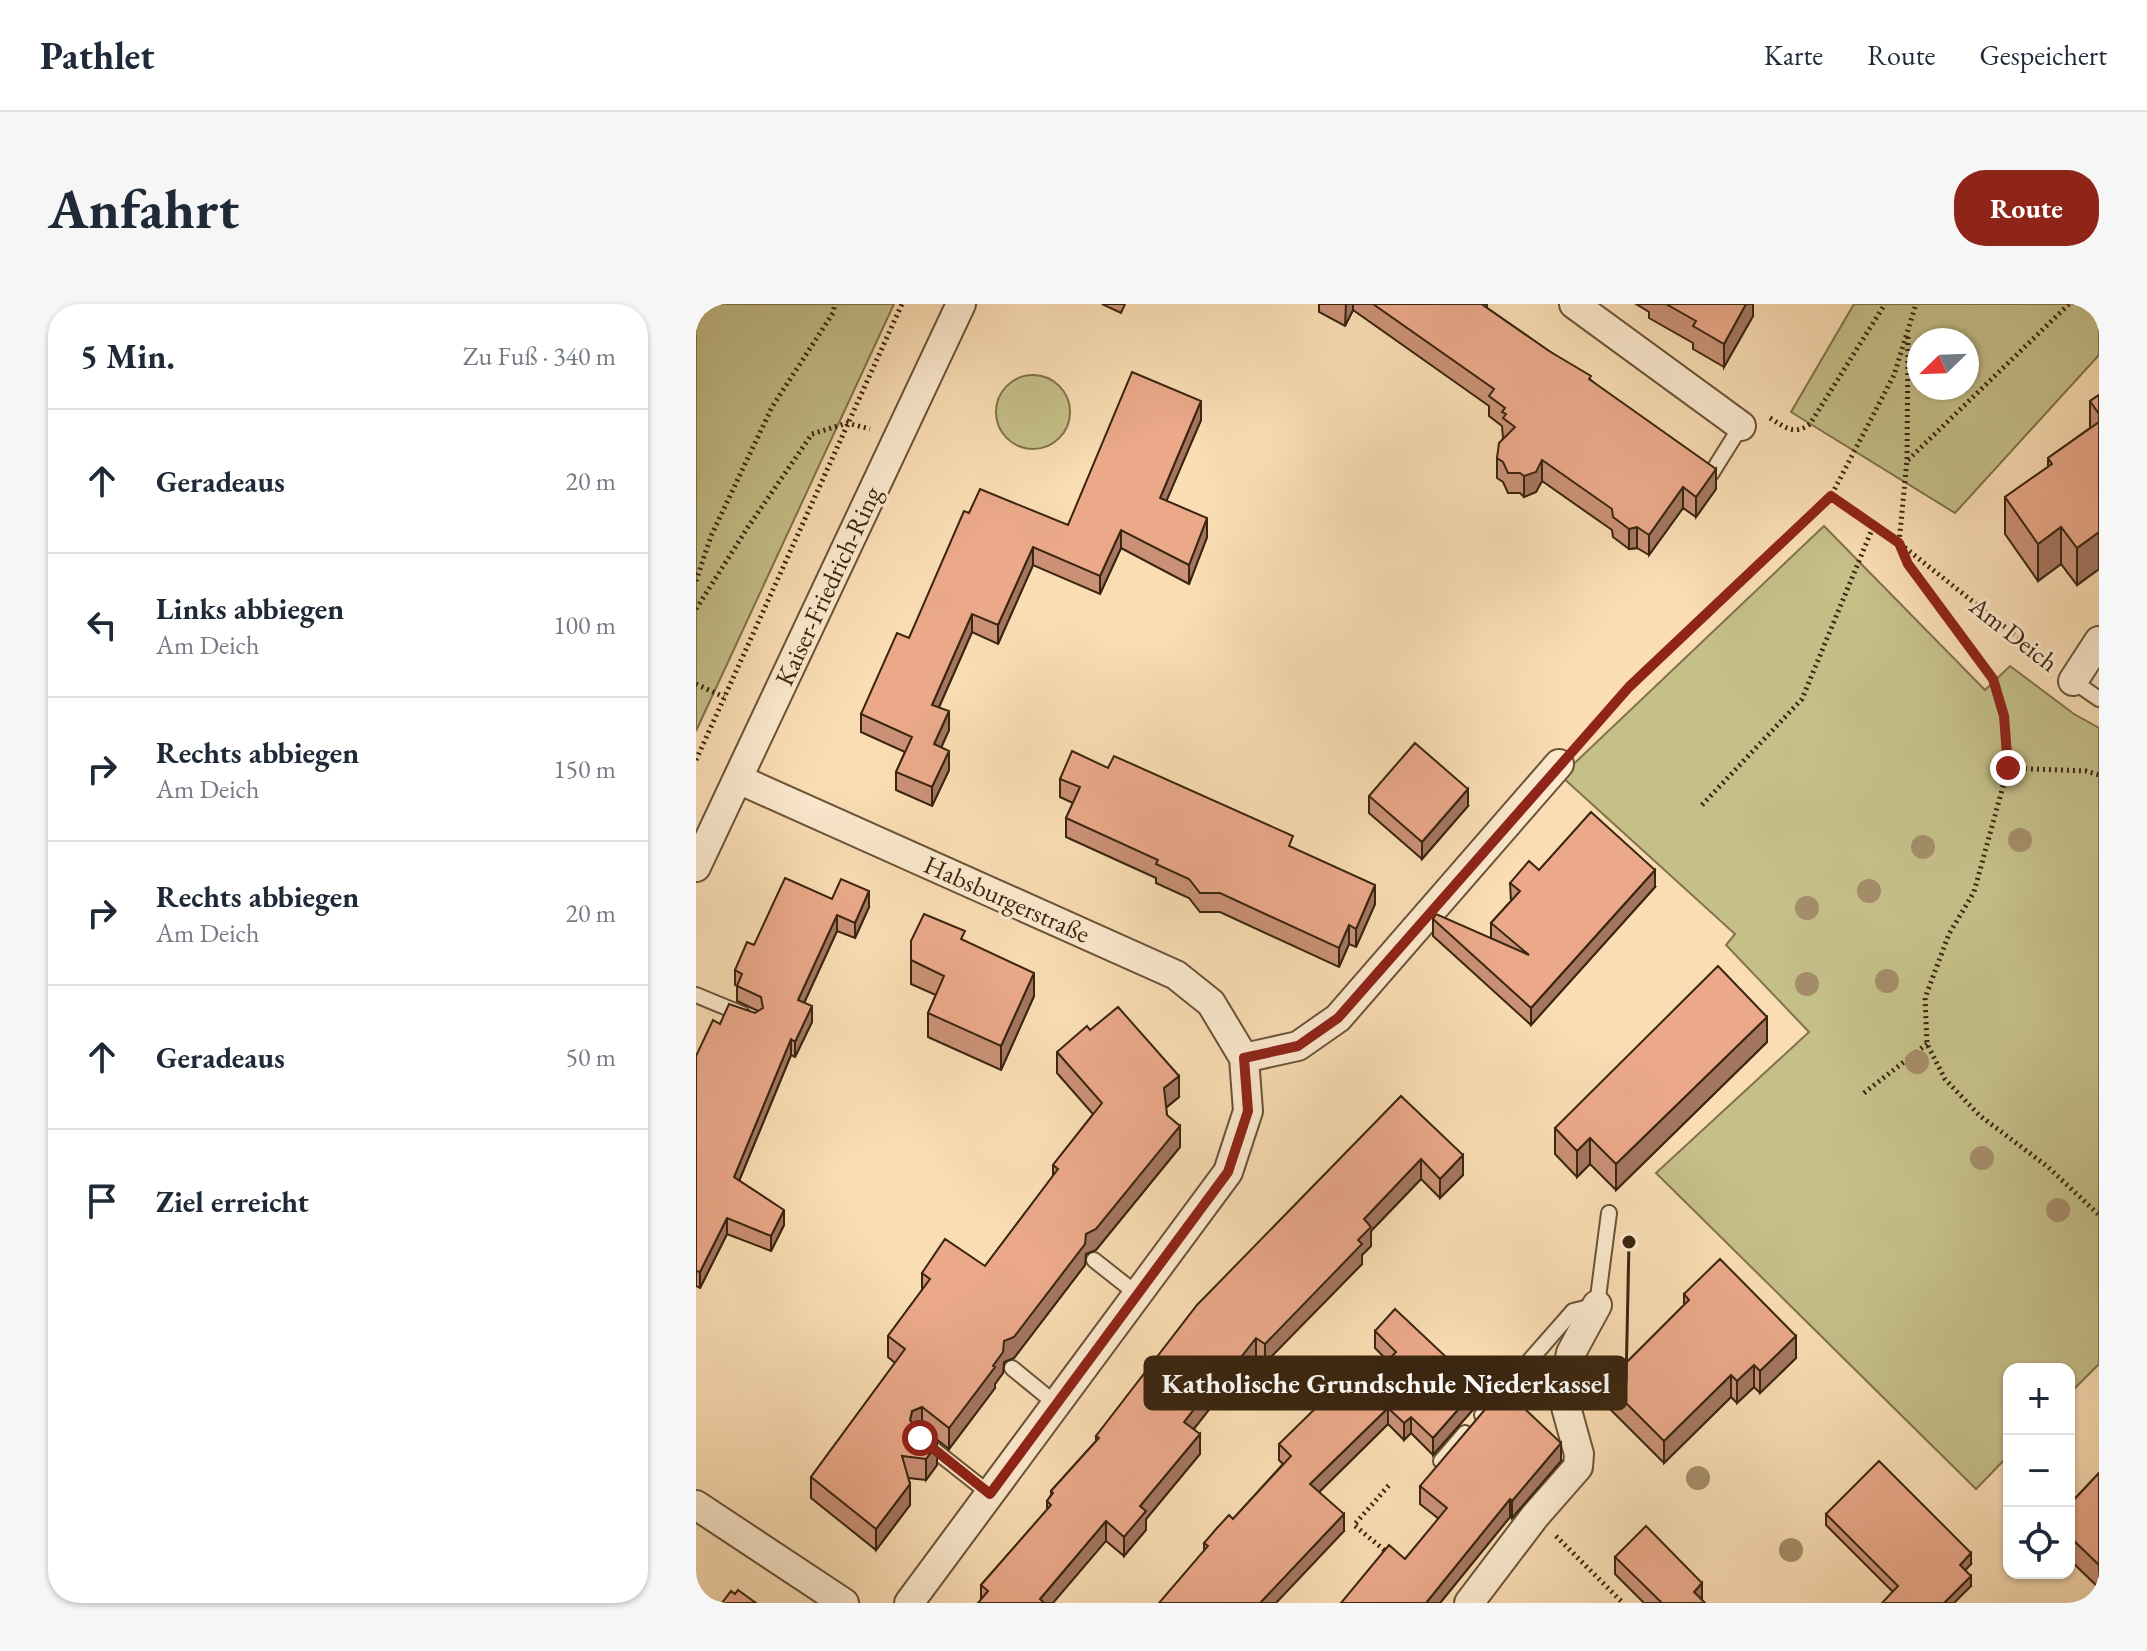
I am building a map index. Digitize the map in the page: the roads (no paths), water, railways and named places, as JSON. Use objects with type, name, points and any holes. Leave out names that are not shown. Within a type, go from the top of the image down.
[{"type":"street","name":"Kaiser-Friedrich-Ring","points":[[696,867],[961,304]]},
{"type":"street","points":[[1574,304],[1741,426]]},
{"type":"street","points":[[2073,681],[2099,641]]},
{"type":"street","points":[[909,1603],[1228,1172],[1248,1111],[1244,1058],[1298,1046],[1338,1018],[1559,764]]},
{"type":"street","name":"Habsburgerstraße","points":[[738,779],[1176,975],[1211,1003],[1244,1058]]},
{"type":"street","points":[[1469,1603],[1535,1516],[1578,1467],[1579,1454],[1566,1407],[1565,1381],[1571,1353],[1597,1305]]},
{"type":"street","points":[[696,1505],[844,1603]]},
{"type":"lane","points":[[1711,474],[1741,426]]},
{"type":"lane","points":[[2073,681],[2099,699]]},
{"type":"lane","points":[[696,995],[754,1019]]},
{"type":"lane","points":[[1441,1461],[1573,1311],[1597,1305],[1609,1213]]},
{"type":"lane","points":[[1094,1260],[1137,1294]]},
{"type":"lane","points":[[1012,1368],[1056,1404]]},
{"type":"lane","points":[[920,1438],[990,1494]]},
{"type":"place","name":"Katholische Grundschule Niederkassel","points":[[1629,1242]]}]
